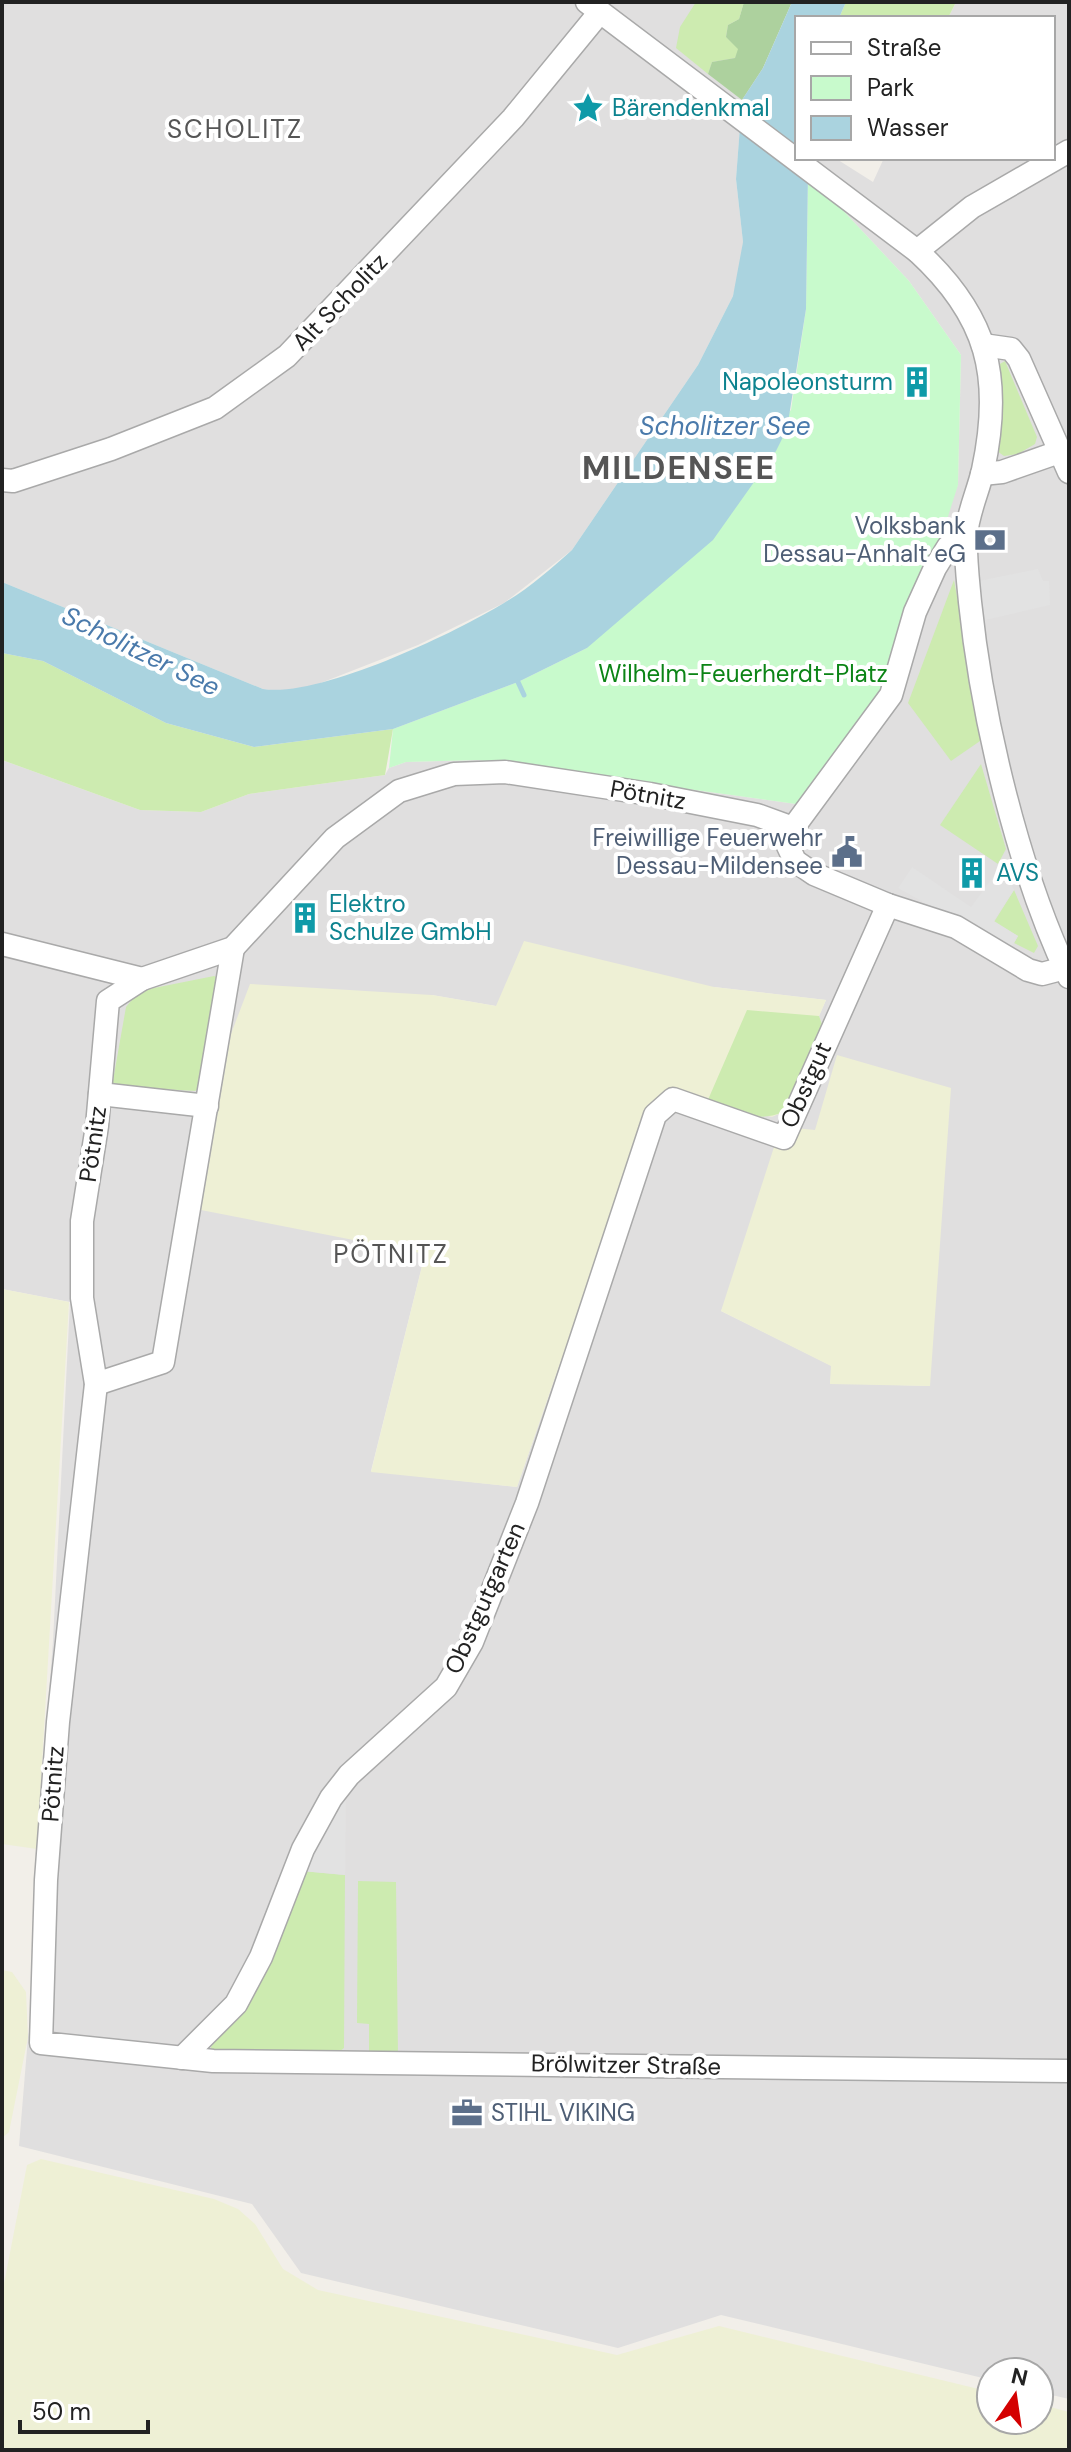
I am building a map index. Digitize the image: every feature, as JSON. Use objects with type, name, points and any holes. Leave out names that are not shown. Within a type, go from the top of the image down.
[{"type":"street","points":[[594,7],[795,158]]},
{"type":"street","name":"Alt Scholitz","points":[[2,480],[13,481],[111,449],[215,408],[287,356],[513,118],[594,7]]},
{"type":"street","points":[[797,160],[917,251],[955,289],[968,307],[983,345],[991,407],[982,474],[966,535],[970,606],[993,732],[1020,849],[1067,972],[1042,974],[1028,970],[956,927],[888,905],[814,874],[795,861],[787,844],[793,828],[891,695],[915,612],[935,568],[948,547],[966,535]]},
{"type":"street","points":[[917,251],[972,207],[1053,160]]},
{"type":"street","points":[[982,474],[1064,462],[1019,359],[1011,349],[983,345]]},
{"type":"street","name":"Pötnitz","points":[[182,2058],[41,2043],[46,1880],[58,1722],[96,1384],[82,1298],[82,1221],[100,1094],[108,1001],[142,979],[233,948],[335,838],[399,791],[454,774],[505,772],[650,794],[757,815],[793,828]]},
{"type":"street","name":"Obstgut","points":[[655,1115],[673,1099],[784,1138],[888,905]]},
{"type":"street","points":[[2,944],[142,979]]},
{"type":"street","points":[[96,1384],[163,1362],[233,948]]},
{"type":"street","name":"Pötnitz","points":[[100,1094],[207,1106]]},
{"type":"street","name":"Obstgutgarten","points":[[182,2058],[236,2004],[261,1957],[303,1849],[331,1798],[349,1775],[446,1687],[472,1642],[527,1503],[655,1115]]},
{"type":"street","name":"Brölwitzer Straße","points":[[182,2058],[1069,2071]]},
{"type":"shaded area","points":[[2,2],[711,2],[763,68],[742,101],[736,179],[743,242],[741,267],[733,296],[698,365],[572,550],[504,603],[418,645],[313,686],[283,692],[263,689],[2,582]]},
{"type":"shaded area","points":[[956,2],[1069,2],[1069,2399],[1055,2396],[1055,2356],[975,2356],[975,2376],[721,2315],[618,2348],[301,2273],[252,2204],[19,2146],[28,2037],[39,1986],[37,1849],[53,1641],[70,1302],[2,1289],[2,760],[140,810],[201,812],[249,794],[385,775],[389,768],[406,762],[478,760],[796,804],[958,485],[961,355],[909,281],[808,173],[806,160],[838,160],[873,182],[883,160],[1055,160],[1055,16],[949,16]],"holes":[[[714,987],[826,1000],[819,1016],[644,1121],[517,1487],[371,1471],[425,1254],[221,1104],[231,1034],[432,995],[496,1006]],[[815,1130],[929,1386],[830,1383],[832,1366],[721,1311]]]},
{"type":"shaded area","points":[[1038,569],[1043,581],[1049,581],[1050,605],[985,620],[979,581]]},
{"type":"shaded area","points":[[1003,863],[1014,890],[994,921],[1018,936],[1010,950],[898,888],[912,867],[971,907]]},
{"type":"shaded area","points":[[346,1795],[345,1875],[302,1871],[337,1801]]},
{"type":"green space","points":[[696,2],[744,2],[739,19],[728,25],[726,37],[739,49],[735,58],[712,62],[708,74],[676,48],[680,27]]},
{"type":"green space","points":[[744,2],[792,2],[763,68],[742,100],[708,74],[712,62],[735,58],[738,49],[726,37],[728,25],[739,19]]},
{"type":"green space","points":[[846,2],[956,2],[949,16],[840,16]]},
{"type":"green space","name":"Wilhelm-Feuerherdt-Platz","points":[[808,173],[909,281],[961,355],[958,485],[937,551],[879,697],[796,804],[478,760],[406,762],[389,768],[393,729],[518,682],[587,648],[791,410],[806,309]]},
{"type":"green space","points":[[1005,361],[1037,437],[1035,444],[1018,454],[1004,456],[997,451],[998,365]]},
{"type":"green space","points":[[954,580],[983,739],[951,761],[908,703]]},
{"type":"green space","points":[[2,653],[43,661],[166,723],[254,747],[393,729],[385,775],[249,794],[201,812],[140,810],[2,760]]},
{"type":"green space","points":[[981,764],[1006,849],[998,864],[940,825]]},
{"type":"green space","points":[[1014,890],[1038,946],[1034,953],[1014,943],[1018,936],[994,922]]},
{"type":"green space","points":[[524,941],[714,987],[826,1000],[819,1016],[823,1027],[783,1112],[772,1117],[707,1102],[644,1121],[517,1487],[371,1472],[425,1254],[201,1210],[231,1034],[250,984],[432,995],[496,1006]]},
{"type":"green space","points":[[214,976],[221,979],[201,1087],[195,1091],[112,1086],[126,1007],[139,991]]},
{"type":"green space","points":[[747,1010],[819,1016],[823,1027],[783,1112],[764,1117],[707,1102]]},
{"type":"green space","points":[[837,1055],[951,1088],[930,1386],[830,1384],[831,1366],[721,1311],[775,1144],[795,1128],[815,1130]]},
{"type":"green space","points":[[2,1289],[69,1302],[37,1849],[2,1844]]},
{"type":"green space","points":[[302,1871],[345,1875],[344,2048],[332,2058],[211,2056],[211,2047],[247,1996]]},
{"type":"green space","points":[[358,1881],[396,1882],[398,2056],[369,2055],[369,2024],[357,2023]]},
{"type":"green space","points":[[2,1970],[12,1972],[26,1992],[28,2037],[9,2132],[2,2138]]},
{"type":"green space","points":[[41,2159],[214,2199],[238,2209],[255,2224],[283,2269],[318,2290],[617,2355],[719,2326],[975,2388],[975,2436],[1055,2436],[1055,2408],[1069,2412],[1069,2450],[2,2450],[2,2294],[27,2165]]},
{"type":"water","name":"Scholitzer See","points":[[792,2],[846,2],[840,16],[795,16],[795,160],[798,160],[808,173],[806,309],[787,429],[776,451],[713,540],[587,648],[518,682],[393,729],[254,747],[166,723],[43,661],[2,653],[2,582],[263,689],[317,684],[385,661],[453,631],[522,591],[572,550],[698,365],[733,296],[743,242],[736,179],[742,100],[763,68]]},
{"type":"waterway","points":[[518,682],[524,695]]},
{"type":"place","name":"Bärendenkmal","points":[[588,108]]},
{"type":"place","name":"Napoleonsturm","points":[[917,382]]},
{"type":"place","name":"Volksbank Dessau-Anhalt eG","points":[[990,540]]},
{"type":"place","name":"Freiwillige Feuerwehr Dessau-Mildensee","points":[[847,852]]},
{"type":"place","name":"AVS","points":[[972,873]]},
{"type":"place","name":"Elektro Schulze GmbH","points":[[305,918]]},
{"type":"place","name":"STIHL VIKING","points":[[467,2113]]},
{"type":"district","name":"SCHOLITZ","points":[[235,129]]},
{"type":"district","name":"MILDENSEE","points":[[679,468]]},
{"type":"district","name":"PÖTNITZ","points":[[391,1254]]}]
